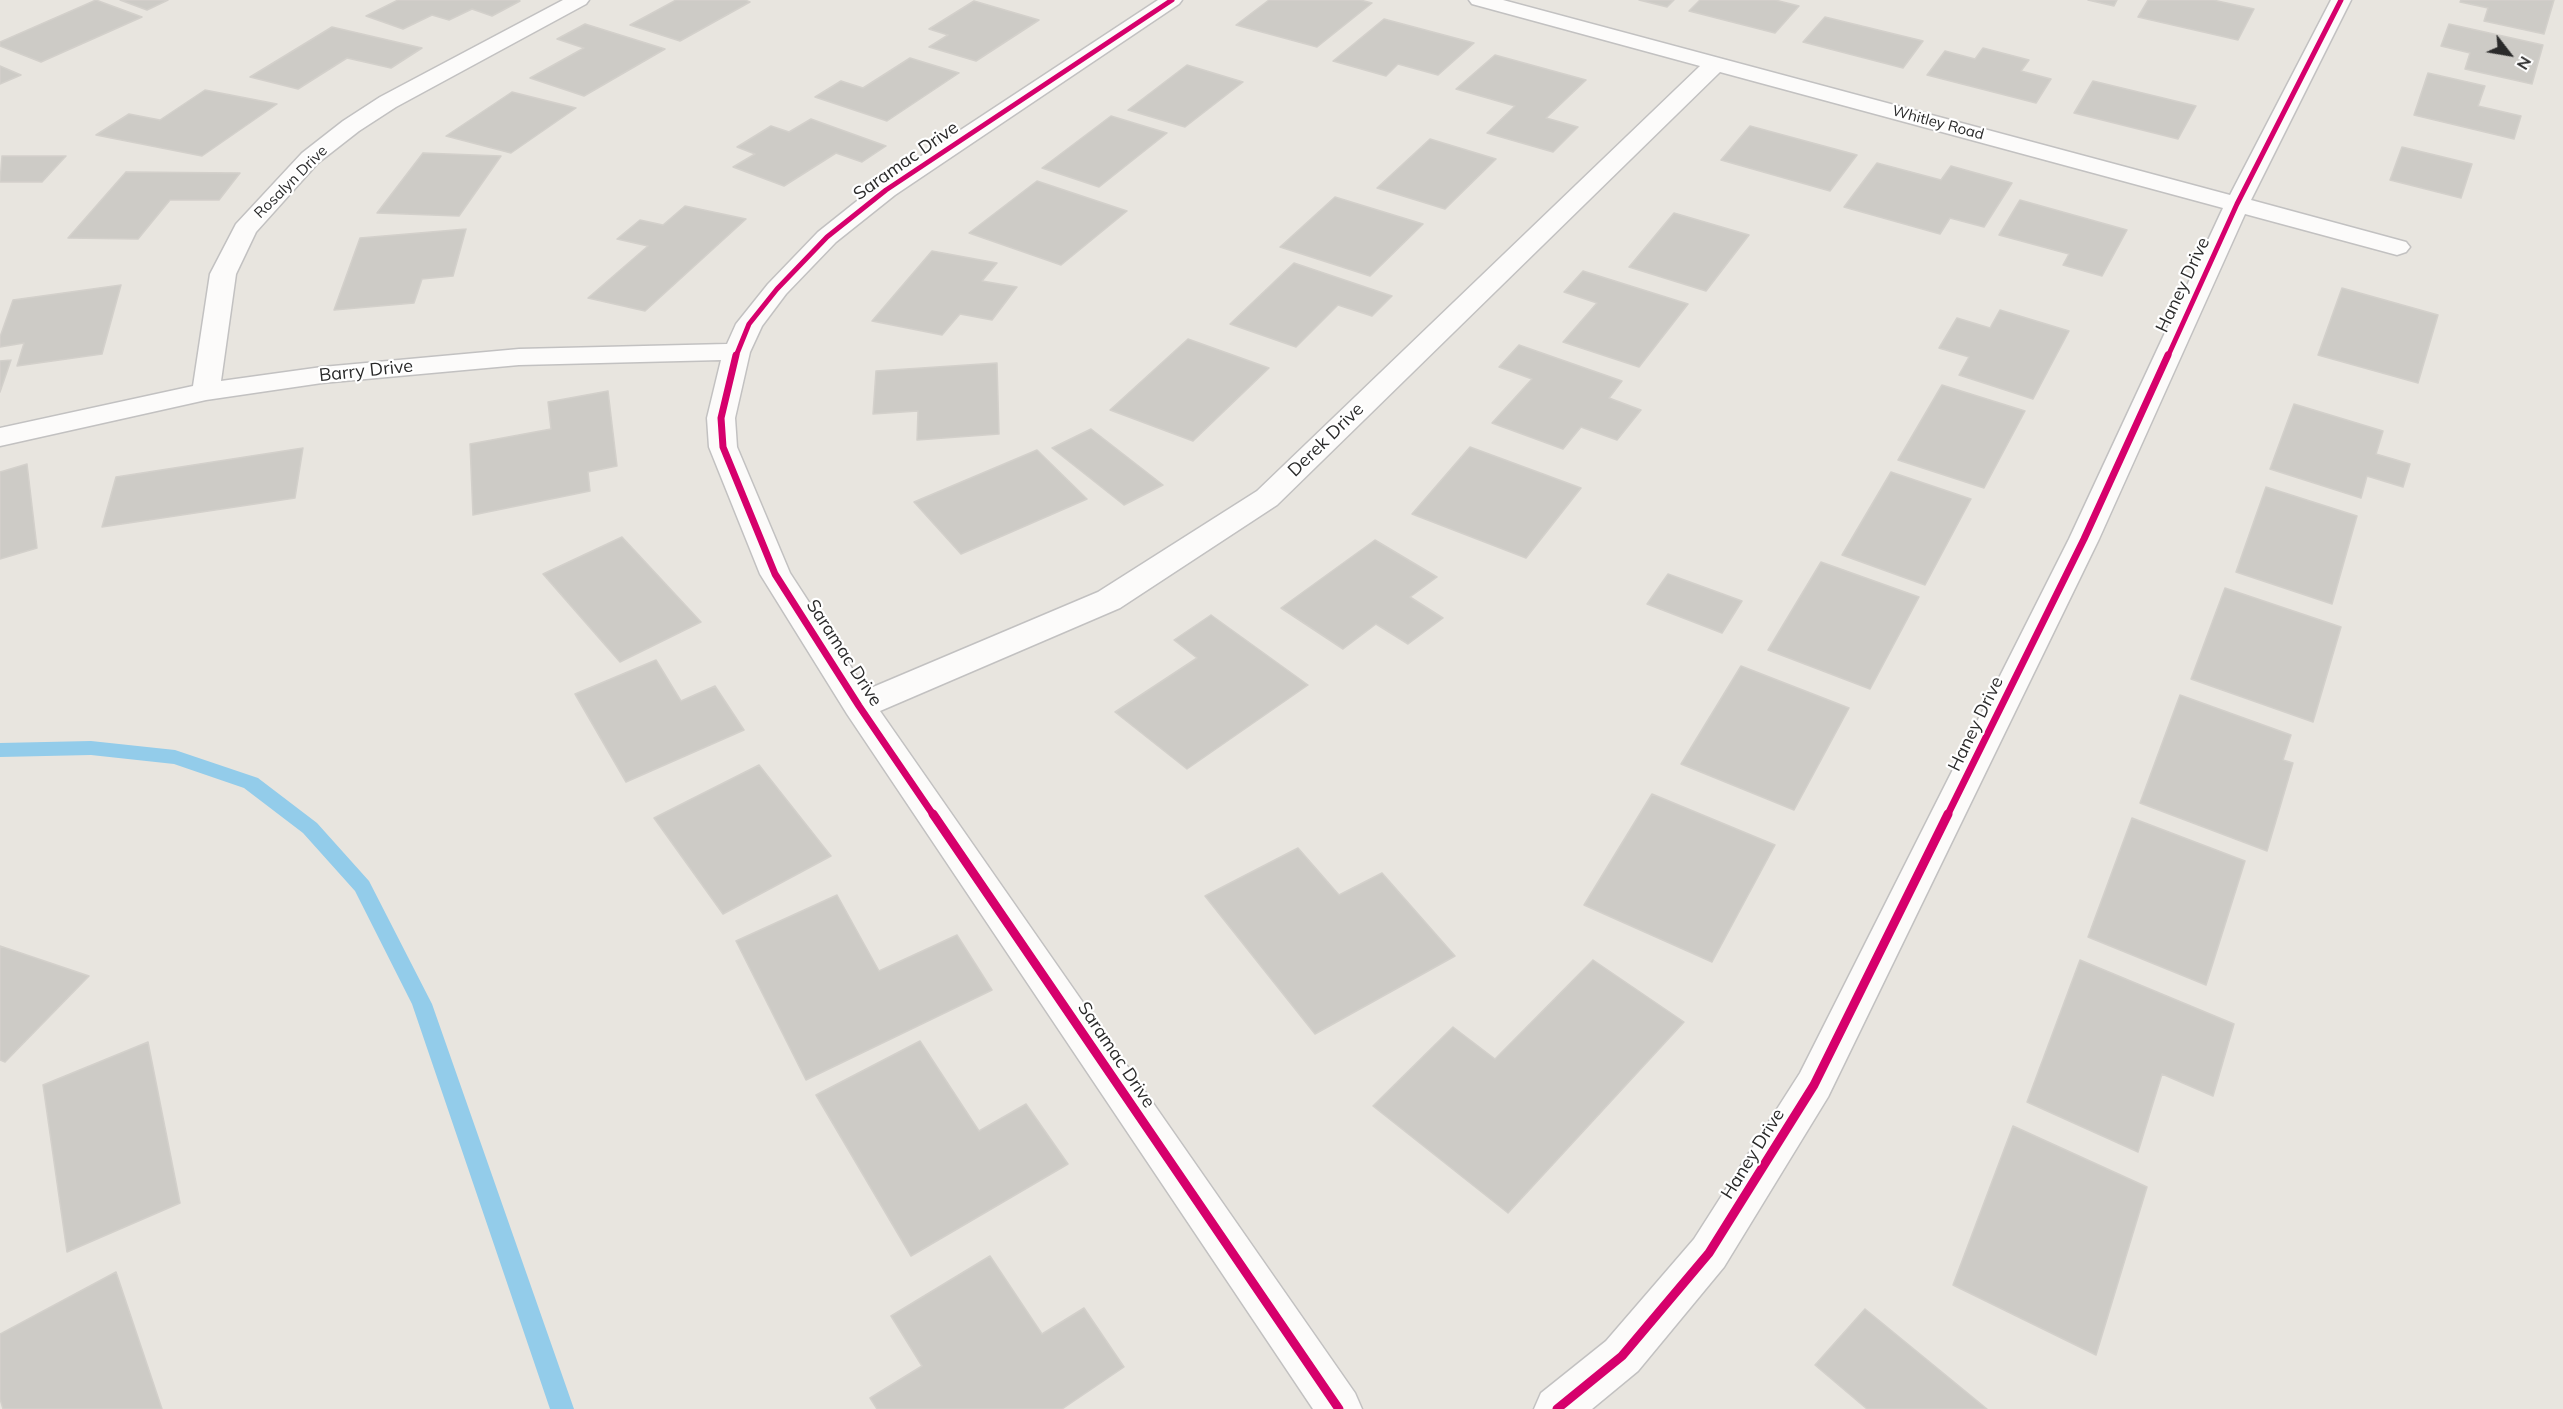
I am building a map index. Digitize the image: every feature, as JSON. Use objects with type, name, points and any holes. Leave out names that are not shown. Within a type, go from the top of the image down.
[{"type":"street","name":"Rosalyn Drive","points":[[206,392],[223,274],[245,229],[310,158],[351,126],[388,102],[579,0]]},
{"type":"street","name":"Saramac Drive","points":[[1172,0],[886,190],[827,237],[748,324],[737,352],[721,418],[723,447],[775,574],[860,706],[1339,1409]]},
{"type":"street","name":"Whitley Road","points":[[1479,0],[2397,247]]},
{"type":"street","name":"Haney Drive","points":[[1557,1409],[1622,1356],[1709,1253],[1814,1085],[2084,539],[2237,204],[2341,0]]},
{"type":"street","name":"Derek Drive","points":[[860,706],[1110,600],[1267,498],[1715,64]]},
{"type":"street","name":"Barry Drive","points":[[0,437],[206,392],[322,375],[429,364],[595,354],[737,352]]},
{"type":"building","points":[[96,0],[142,17],[41,62],[0,46],[0,42]]},
{"type":"building","points":[[120,0],[168,0],[147,10]]},
{"type":"building","points":[[398,0],[520,1],[492,16],[472,9],[449,20],[432,15],[403,29],[366,16]]},
{"type":"building","points":[[676,0],[745,0],[750,2],[680,41],[630,25]]},
{"type":"building","points":[[1269,0],[1360,0],[1372,3],[1317,47],[1236,25]]},
{"type":"building","points":[[1639,0],[1674,0],[1667,7]]},
{"type":"building","points":[[1700,0],[1775,0],[1799,6],[1775,33],[1689,11]]},
{"type":"building","points":[[2088,0],[2117,0],[2114,6]]},
{"type":"building","points":[[2148,0],[2213,0],[2254,9],[2238,40],[2138,17]]},
{"type":"building","points":[[2461,0],[2554,0],[2544,34],[2484,21],[2488,8],[2460,2]]},
{"type":"building","points":[[974,1],[1039,20],[976,61],[929,47],[948,35],[929,29]]},
{"type":"building","points":[[1825,17],[1923,41],[1903,68],[1803,42]]},
{"type":"building","points":[[1384,19],[1474,43],[1438,75],[1398,64],[1386,76],[1333,61]]},
{"type":"building","points":[[585,24],[665,49],[584,96],[530,78],[584,48],[557,39]]},
{"type":"building","points":[[2449,24],[2543,45],[2532,84],[2465,69],[2470,53],[2441,46]]},
{"type":"building","points":[[332,27],[422,48],[391,68],[347,58],[298,89],[250,77]]},
{"type":"building","points":[[1983,48],[2029,60],[2021,71],[2051,79],[2036,103],[1927,75],[1945,51],[1975,59]]},
{"type":"building","points":[[1495,55],[1586,80],[1546,118],[1578,127],[1553,152],[1487,133],[1515,106],[1456,89]]},
{"type":"building","points":[[910,58],[959,73],[887,121],[815,97],[841,81],[863,88]]},
{"type":"building","points":[[1187,65],[1243,82],[1185,127],[1128,110]]},
{"type":"building","points":[[0,66],[21,75],[0,84]]},
{"type":"building","points":[[2428,73],[2485,86],[2478,106],[2521,116],[2514,139],[2414,115]]},
{"type":"building","points":[[2093,81],[2196,106],[2178,139],[2074,113]]},
{"type":"building","points":[[205,90],[277,104],[202,156],[96,135],[129,114],[160,120]]},
{"type":"building","points":[[512,92],[576,108],[511,153],[446,136]]},
{"type":"building","points":[[1111,116],[1167,133],[1099,187],[1042,168]]},
{"type":"building","points":[[811,119],[886,146],[862,162],[836,153],[784,186],[733,167],[755,154],[737,147],[771,126],[789,132]]},
{"type":"building","points":[[1750,126],[1857,155],[1830,191],[1721,160]]},
{"type":"building","points":[[1430,139],[1496,159],[1445,209],[1377,188]]},
{"type":"building","points":[[2402,147],[2472,164],[2461,198],[2390,180]]},
{"type":"building","points":[[423,153],[501,156],[459,216],[377,213]]},
{"type":"building","points":[[2,156],[66,156],[42,182],[0,182]]},
{"type":"building","points":[[1877,163],[1941,180],[1951,166],[2012,183],[1984,227],[1950,218],[1940,234],[1844,207]]},
{"type":"building","points":[[126,172],[240,173],[219,200],[170,200],[138,239],[68,238]]},
{"type":"building","points":[[1037,181],[1127,211],[1061,265],[969,233]]},
{"type":"building","points":[[1335,197],[1423,224],[1370,276],[1280,247]]},
{"type":"building","points":[[2020,200],[2127,230],[2102,276],[2063,265],[2069,254],[1999,235]]},
{"type":"building","points":[[685,206],[746,219],[645,311],[588,298],[648,246],[617,239],[640,220],[663,225]]},
{"type":"building","points":[[1674,213],[1749,235],[1706,291],[1629,267]]},
{"type":"building","points":[[466,229],[453,276],[422,279],[414,303],[334,310],[360,238]]},
{"type":"building","points":[[932,251],[997,263],[982,281],[1017,287],[992,320],[960,314],[942,335],[872,321]]},
{"type":"building","points":[[1294,263],[1392,296],[1372,316],[1338,305],[1296,347],[1230,324]]},
{"type":"building","points":[[1583,271],[1688,304],[1639,367],[1563,342],[1597,303],[1564,292]]},
{"type":"building","points":[[121,285],[102,354],[17,366],[24,343],[0,347],[0,337],[13,300]]},
{"type":"building","points":[[2342,288],[2438,315],[2418,383],[2318,355]]},
{"type":"building","points":[[2000,310],[2069,331],[2033,399],[1959,375],[1969,357],[1939,348],[1957,318],[1990,328]]},
{"type":"building","points":[[1188,339],[1269,368],[1193,441],[1110,410]]},
{"type":"building","points":[[1519,345],[1622,381],[1609,398],[1641,410],[1617,440],[1581,427],[1563,449],[1492,423],[1532,379],[1499,367]]},
{"type":"building","points":[[11,360],[0,392],[0,361]]},
{"type":"building","points":[[997,363],[999,434],[917,440],[918,411],[873,414],[876,371]]},
{"type":"building","points":[[1942,385],[2025,411],[1984,488],[1898,460]]},
{"type":"building","points":[[608,391],[617,466],[588,472],[590,491],[473,515],[470,444],[551,429],[548,402]]},
{"type":"building","points":[[2294,404],[2383,431],[2376,454],[2410,464],[2403,487],[2367,476],[2361,498],[2270,469]]},
{"type":"building","points":[[1091,429],[1163,485],[1124,505],[1052,448]]},
{"type":"building","points":[[1470,447],[1581,488],[1526,558],[1412,514]]},
{"type":"building","points":[[303,448],[295,498],[102,527],[116,477]]},
{"type":"building","points":[[1037,450],[1087,499],[961,554],[914,502]]},
{"type":"building","points":[[27,464],[37,548],[0,559],[0,472]]},
{"type":"building","points":[[1891,472],[1971,499],[1925,585],[1842,555]]},
{"type":"building","points":[[2266,487],[2357,516],[2332,604],[2236,572]]},
{"type":"building","points":[[622,537],[701,622],[620,662],[543,574]]},
{"type":"building","points":[[1375,540],[1437,577],[1410,597],[1443,618],[1408,644],[1376,624],[1343,649],[1281,608]]},
{"type":"building","points":[[1821,562],[1919,597],[1870,689],[1768,650]]},
{"type":"building","points":[[1668,574],[1742,601],[1722,633],[1647,604]]},
{"type":"building","points":[[2225,588],[2341,627],[2313,722],[2191,679]]},
{"type":"building","points":[[1211,615],[1308,685],[1187,769],[1115,712],[1197,658],[1174,640]]},
{"type":"building","points":[[656,660],[681,701],[715,686],[744,730],[626,782],[575,694]]},
{"type":"building","points":[[1741,666],[1849,708],[1794,810],[1681,764]]},
{"type":"building","points":[[2180,695],[2291,735],[2283,760],[2293,763],[2267,851],[2140,803]]},
{"type":"building","points":[[759,765],[831,856],[723,914],[654,818]]},
{"type":"building","points":[[1652,794],[1775,845],[1712,962],[1584,905]]},
{"type":"building","points":[[2132,818],[2245,861],[2206,985],[2088,937]]},
{"type":"building","points":[[1298,848],[1339,895],[1382,873],[1455,956],[1315,1034],[1205,896]]},
{"type":"building","points":[[837,895],[879,971],[957,935],[992,990],[806,1080],[736,941]]},
{"type":"building","points":[[0,946],[89,976],[5,1062],[0,1060]]},
{"type":"building","points":[[1593,960],[1684,1022],[1508,1213],[1373,1106],[1453,1027],[1495,1059]]},
{"type":"building","points":[[2080,960],[2234,1024],[2213,1096],[2162,1074],[2138,1152],[2027,1102]]},
{"type":"building","points":[[920,1041],[979,1131],[1026,1104],[1068,1164],[911,1256],[816,1095]]},
{"type":"building","points":[[148,1042],[180,1203],[67,1252],[43,1085]]},
{"type":"building","points":[[2013,1126],[2147,1187],[2096,1355],[1953,1285]]},
{"type":"building","points":[[990,1256],[1042,1334],[1084,1308],[1124,1367],[1062,1409],[877,1409],[870,1398],[922,1366],[891,1316]]},
{"type":"building","points":[[116,1272],[162,1409],[3,1409],[0,1399],[0,1334]]},
{"type":"building","points":[[1865,1309],[1987,1409],[1867,1409],[1815,1365]]},
{"type":"waterway","points":[[0,750],[91,748],[175,757],[251,783],[310,828],[362,886],[422,1004],[562,1409]]},
{"type":"cycle path","points":[[1172,0],[886,190],[827,237],[777,289],[749,324],[737,352],[721,418],[723,447],[775,574],[859,706],[1339,1409]]},
{"type":"cycle path","points":[[1557,1409],[1622,1356],[1709,1253],[1814,1085],[2084,539],[2237,204],[2341,0]]}]
